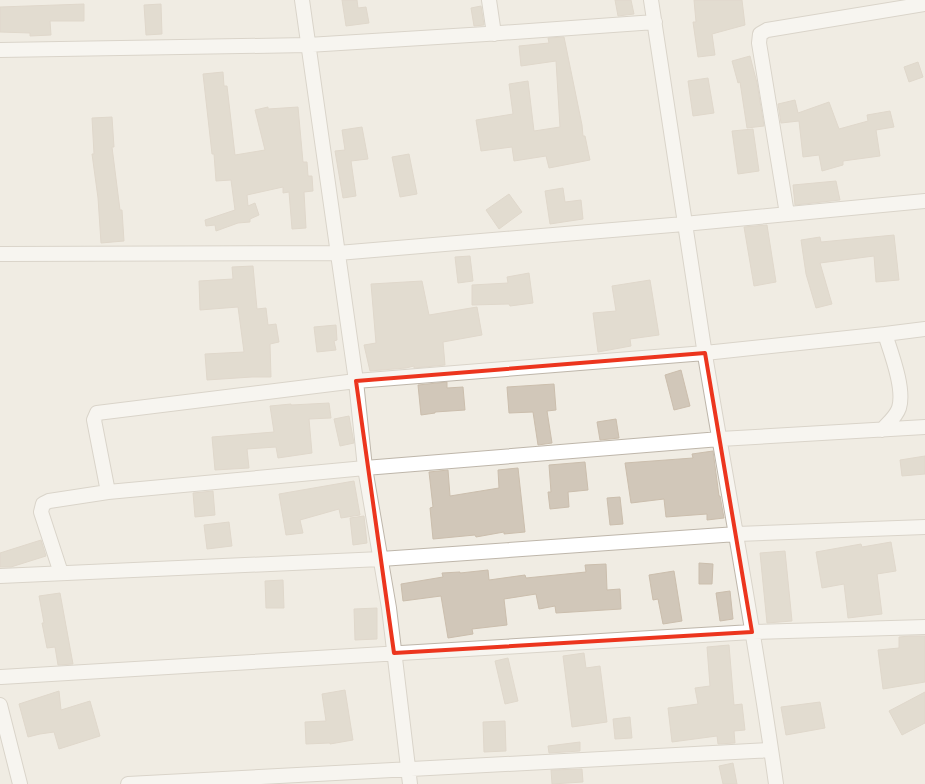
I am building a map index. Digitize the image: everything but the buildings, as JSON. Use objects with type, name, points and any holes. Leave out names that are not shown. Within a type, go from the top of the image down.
[{"type":"street","points":[[302,0],[356,381],[366,468],[389,608],[409,777]]},
{"type":"street","points":[[489,0],[494,34]]},
{"type":"street","points":[[651,0],[684,224],[737,534],[776,784]]},
{"type":"street","points":[[786,214],[759,43],[760,34],[768,30],[925,4]]},
{"type":"street","points":[[0,50],[308,45],[655,22]]},
{"type":"street","points":[[0,254],[338,254],[925,201]]},
{"type":"street","points":[[108,492],[94,420],[97,413],[356,381],[705,354],[925,329]]},
{"type":"street","points":[[882,430],[894,417],[899,407],[900,388],[885,334]]},
{"type":"street","points":[[61,573],[41,512],[43,504],[49,501],[108,492],[366,468],[720,439],[925,427]]},
{"type":"street","points":[[0,576],[381,558],[737,534],[925,527]]},
{"type":"street","points":[[0,675],[752,632],[925,627]]},
{"type":"street","points":[[0,705],[20,784]]},
{"type":"street","points":[[128,784],[409,777],[771,750]]},
{"type":"highlighted area","points":[[705,353],[752,632],[394,653],[356,381]]}]
